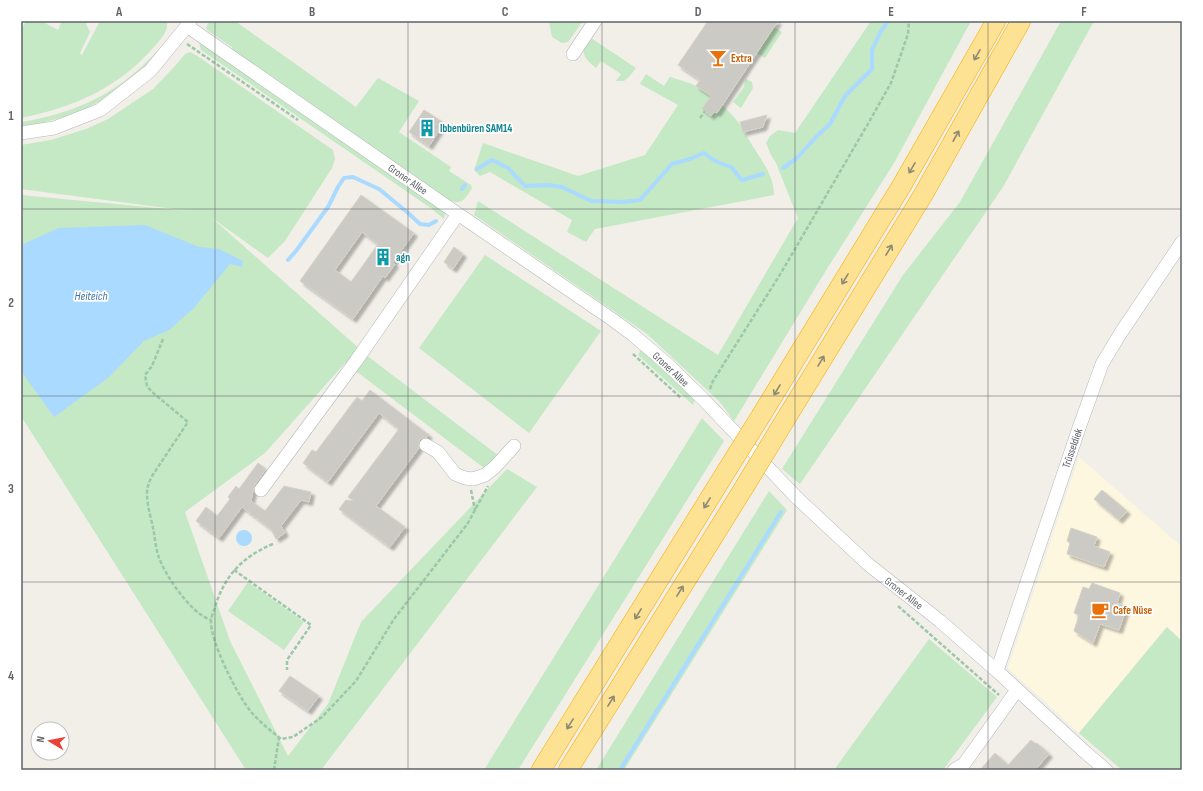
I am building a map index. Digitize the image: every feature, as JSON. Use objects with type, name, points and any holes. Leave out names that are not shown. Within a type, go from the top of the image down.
[{"type":"highway","points":[[541,770],[902,185],[996,21]]},
{"type":"highway","points":[[568,770],[745,486],[923,194],[1021,21]]},
{"type":"street","points":[[573,54],[595,21]]},
{"type":"street","points":[[21,134],[54,128],[100,110],[150,71],[189,24]]},
{"type":"street","name":"Groner Allee","points":[[189,24],[458,214],[618,324],[666,363],[705,400],[796,497],[869,565],[940,621],[1106,770]]},
{"type":"street","points":[[261,490],[356,361],[458,214]]},
{"type":"street","name":"Trüsseldiek","points":[[996,671],[1102,364],[1120,334],[1182,242]]},
{"type":"street","points":[[426,445],[441,455],[455,474],[474,479],[485,476],[514,446]]},
{"type":"street","points":[[954,770],[964,764],[1017,690]]},
{"type":"path","points":[[705,400],[713,381],[781,273],[891,83],[908,34],[909,21]]},
{"type":"path","points":[[700,118],[705,111]]},
{"type":"path","points":[[163,339],[152,366],[145,375],[147,386],[152,392],[188,422],[152,476],[148,485],[147,496],[157,554],[182,597],[205,618],[211,620]]},
{"type":"path","points":[[273,544],[250,557],[234,570],[225,582],[219,594],[211,620],[215,644],[241,697],[255,716],[281,739],[293,738],[322,717],[356,682],[394,619],[468,523],[488,487],[495,467]]},
{"type":"path","points":[[468,478],[475,511]]},
{"type":"path","points":[[234,570],[310,625],[287,660],[287,670]]},
{"type":"path","points":[[274,770],[279,737]]},
{"type":"shaded area","points":[[1079,457],[1182,547],[1182,641],[1166,627],[1079,733],[1008,668]]},
{"type":"green space","points":[[26,21],[41,21],[58,30],[61,23],[58,21],[88,21],[86,24],[90,32],[80,53],[82,55],[100,21],[167,21],[167,28],[164,35],[140,62],[110,85],[77,102],[40,114],[21,118],[21,31]]},
{"type":"green space","points":[[209,21],[235,21],[356,107],[378,78],[419,101],[399,132],[451,167],[449,171],[471,185],[472,188],[465,198],[459,202],[451,201],[441,195],[233,53],[232,47],[208,31],[206,28]]},
{"type":"green space","points":[[549,21],[583,21],[568,42],[562,43],[552,37]]},
{"type":"green space","points":[[871,21],[971,21],[894,163],[734,421],[719,401],[647,334],[474,215],[478,201],[718,355],[798,218],[776,163],[766,143],[770,136],[778,130],[795,133]]},
{"type":"green space","points":[[1061,21],[1094,21],[1003,187],[800,484],[782,469],[903,275],[960,202]]},
{"type":"green space","points":[[774,27],[782,32],[765,58],[757,53]]},
{"type":"green space","points":[[591,38],[636,68],[629,77],[624,81],[616,81],[621,74],[601,61],[596,68],[589,61],[585,56],[584,50],[585,45]]},
{"type":"green space","points":[[199,42],[444,212],[444,219],[432,209],[201,50]]},
{"type":"green space","points":[[159,49],[146,67],[109,97],[74,114],[38,124],[21,126],[21,122],[61,113],[97,98],[113,89],[129,77]]},
{"type":"green space","points":[[190,52],[333,150],[335,159],[332,168],[285,241],[268,258],[212,218],[370,358],[499,456],[488,471],[345,363],[265,453],[185,512],[230,641],[288,756],[328,704],[361,622],[507,469],[537,487],[321,770],[246,770],[21,416],[21,195],[189,211],[21,189],[21,145],[51,140],[86,129],[108,119],[153,89],[185,54]]},
{"type":"green space","points":[[646,74],[664,86],[670,77],[693,85],[706,92],[725,108],[738,122],[770,175],[774,195],[595,229],[586,242],[567,232],[572,220],[490,172],[480,176],[474,170],[483,143],[578,176],[645,155],[678,105],[640,84]]},
{"type":"green space","points":[[746,79],[752,82],[753,88],[741,108],[733,102],[744,87]]},
{"type":"green space","points":[[485,255],[601,331],[529,433],[419,348]]},
{"type":"green space","points":[[642,348],[695,398],[693,405],[638,355]]},
{"type":"green space","points":[[702,418],[724,441],[518,770],[484,770]]},
{"type":"green space","points":[[769,491],[787,510],[624,770],[596,770]]},
{"type":"green space","points":[[248,582],[304,622],[284,650],[228,611]]},
{"type":"green space","points":[[1167,627],[1182,641],[1182,770],[1122,770],[1079,733]]},
{"type":"green space","points":[[929,639],[997,697],[943,770],[834,770]]},
{"type":"water","name":"Heiteich","points":[[145,225],[199,247],[219,249],[243,261],[242,267],[230,264],[194,308],[169,330],[144,341],[108,378],[54,417],[21,371],[21,245],[59,228]]},
{"type":"water","points":[[244,530],[250,532],[252,538],[250,544],[244,546],[238,544],[236,538],[238,532]]},
{"type":"building","name":"Extra","points":[[708,21],[778,21],[717,113],[714,112],[711,116],[702,109],[711,96],[696,86],[700,80],[678,65]]},
{"type":"building","name":"Ibbenbüren SAM14","points":[[424,110],[444,123],[429,146],[409,132]]},
{"type":"building","points":[[767,115],[763,127],[743,132],[740,122]]},
{"type":"building","name":"agn","points":[[361,195],[414,233],[393,262],[395,264],[385,278],[383,276],[353,319],[300,281]],"holes":[[[362,232],[378,244],[351,282],[335,270]]]},
{"type":"building","points":[[454,247],[463,254],[453,269],[444,262]]},
{"type":"building","points":[[370,390],[429,435],[419,441],[419,448],[376,506],[405,527],[390,547],[339,509],[346,500],[354,501],[348,497],[399,429],[379,413],[328,482],[303,463],[312,450],[316,452],[357,397],[362,401]]},
{"type":"building","points":[[258,463],[266,469],[254,486],[251,501],[265,511],[284,486],[311,492],[309,502],[301,500],[281,526],[285,533],[276,539],[271,529],[242,507],[219,538],[196,521],[206,507],[217,516],[230,499],[228,497],[236,486],[239,489]]},
{"type":"building","points":[[1102,490],[1127,511],[1119,520],[1094,499]]},
{"type":"building","points":[[1071,528],[1097,537],[1094,546],[1110,552],[1104,567],[1067,554],[1070,543],[1067,541]]},
{"type":"building","name":"Cafe Nüse","points":[[1092,583],[1120,593],[1117,603],[1127,606],[1119,630],[1100,624],[1093,643],[1074,631],[1079,615],[1074,613],[1083,587],[1089,589]]},
{"type":"building","points":[[290,676],[319,696],[308,711],[279,691]]},
{"type":"building","points":[[1031,740],[1036,744],[1037,743],[1049,754],[1035,770],[980,770],[995,753],[1008,765]]},
{"type":"waterway","points":[[783,168],[797,158],[830,124],[845,96],[872,69],[872,50],[880,33],[888,21]]},
{"type":"waterway","points":[[477,169],[492,160],[508,168],[525,186],[548,185],[562,187],[591,201],[623,202],[640,200],[672,164],[704,153],[715,161],[731,167],[742,180],[763,174]]},
{"type":"waterway","points":[[288,260],[328,207],[344,178],[353,177],[379,189],[420,224],[429,225],[436,221]]},
{"type":"waterway","points":[[462,189],[465,185]]},
{"type":"waterway","points":[[620,770],[781,512]]},
{"type":"place","name":"Extra","points":[[718,58]]},
{"type":"place","name":"Ibbenbüren SAM14","points":[[427,128]]},
{"type":"place","name":"agn","points":[[383,257]]},
{"type":"place","name":"Cafe Nüse","points":[[1100,610]]}]
